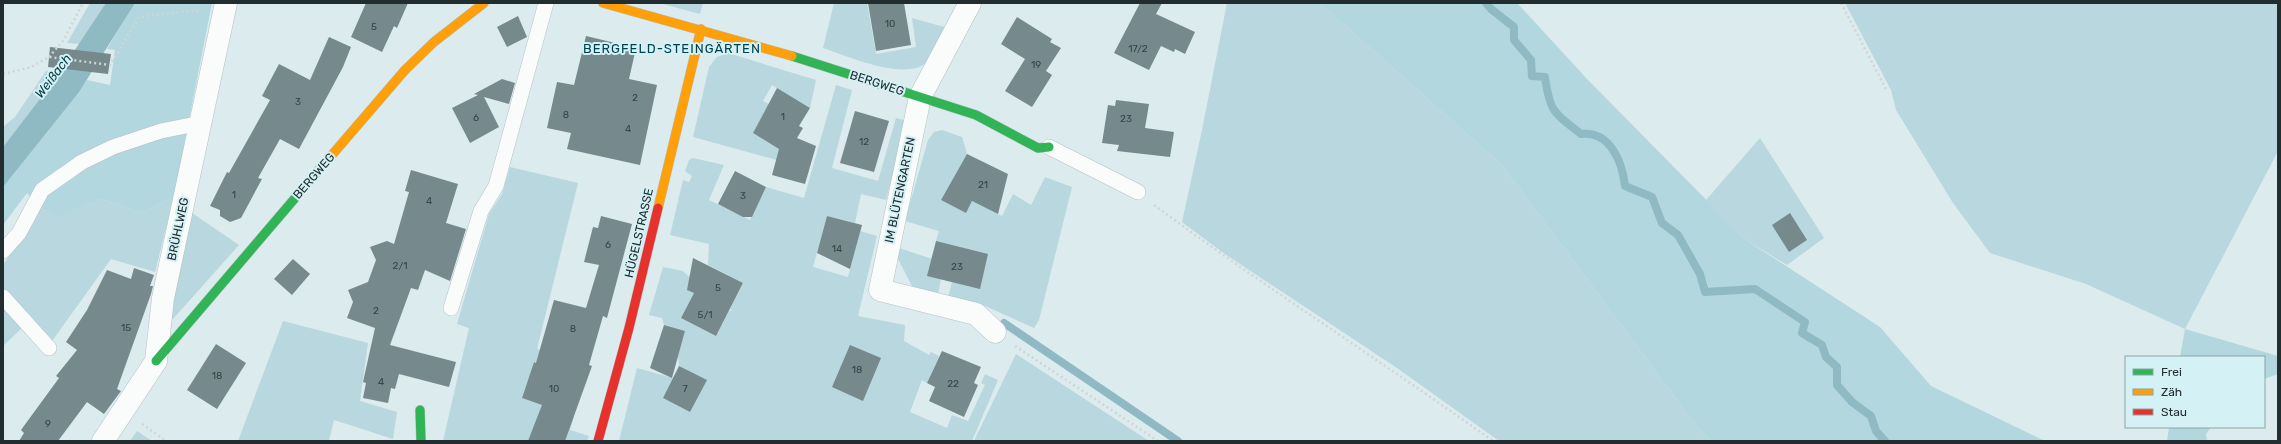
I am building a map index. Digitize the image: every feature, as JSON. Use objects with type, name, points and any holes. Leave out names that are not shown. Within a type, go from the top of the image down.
[{"type":"street","name":"BERGWEG","points":[[156,362],[405,70],[434,42],[484,3]]},
{"type":"street","name":"BERGWEG","points":[[602,3],[701,29],[920,97],[976,115],[1038,148],[1049,146]]},
{"type":"street","name":"IM BLÜTENGARTEN","points":[[970,3],[920,97],[880,290],[976,314],[995,332]]},
{"type":"street","name":"BRÜHLWEG","points":[[103,441],[124,412],[156,362],[163,298],[226,8]]},
{"type":"street","name":"HÜGELSTRASSE","points":[[598,441],[629,328],[701,29]]},
{"type":"street","points":[[420,410],[421,441]]},
{"type":"lane","points":[[451,308],[481,211],[496,186],[546,3]]},
{"type":"lane","points":[[3,251],[19,233],[42,190],[82,162],[113,147],[160,131],[201,123]]},
{"type":"lane","name":"BERGWEG","points":[[1049,146],[1138,192]]},
{"type":"lane","points":[[3,297],[48,348]]},
{"type":"path","points":[[3,74],[31,67],[49,57],[63,41],[83,3]]},
{"type":"path","points":[[1841,3],[1886,89]]},
{"type":"path","points":[[49,57],[110,65],[139,17],[226,8]]},
{"type":"path","points":[[1138,192],[1223,256],[1394,371],[1493,441]]},
{"type":"path","points":[[995,332],[1158,441]]},
{"type":"path","points":[[124,412],[166,441]]},
{"type":"shaded area","points":[[90,3],[106,3],[80,44],[67,43]]},
{"type":"shaded area","points":[[106,3],[135,3],[79,92],[3,187],[3,147],[59,74]]},
{"type":"shaded area","points":[[134,3],[212,3],[174,196],[142,213],[101,199],[57,216],[41,208],[27,193],[3,225],[3,187],[87,80],[110,85],[115,50],[107,49]]},
{"type":"shaded area","points":[[659,3],[703,3],[700,14]]},
{"type":"shaded area","points":[[834,3],[867,3],[876,54],[916,47],[912,18],[948,28],[936,52],[925,64],[915,68],[902,69],[874,65],[823,48]]},
{"type":"shaded area","points":[[1227,3],[1320,3],[1503,166],[1697,427],[1711,441],[1499,441],[1397,368],[1225,254],[1182,222]]},
{"type":"shaded area","points":[[1320,3],[1517,3],[1588,80],[1746,240],[1880,327],[1931,386],[2045,441],[1711,441],[1697,427],[1503,166]]},
{"type":"shaded area","points":[[1845,3],[2278,3],[2278,151],[2185,329],[2086,284],[1990,253],[1953,203],[1896,110],[1891,90]]},
{"type":"shaded area","points":[[728,53],[816,80],[810,108],[772,85],[763,101],[769,104],[753,133],[788,154],[784,162],[693,137],[709,67],[717,57]]},
{"type":"shaded area","points":[[46,71],[59,74],[3,147],[3,127],[15,117]]},
{"type":"shaded area","points":[[836,85],[852,90],[832,168],[878,181],[896,118],[907,121],[886,200],[861,194],[855,223],[827,216],[813,267],[848,277],[860,231],[877,236],[858,316],[905,325],[904,341],[929,355],[931,352],[939,356],[927,383],[922,380],[910,412],[947,428],[952,415],[968,421],[985,385],[981,383],[985,374],[998,380],[972,441],[619,441],[637,368],[673,378],[663,398],[690,412],[706,381],[679,366],[678,356],[685,331],[664,325],[662,318],[649,315],[663,267],[683,271],[698,285],[687,289],[694,293],[681,318],[716,336],[729,311],[732,311],[730,309],[743,283],[708,265],[709,244],[670,235],[683,180],[689,182],[692,176],[685,171],[689,160],[693,158],[724,165],[709,200],[750,220],[766,187],[804,198]]},
{"type":"shaded area","points":[[942,130],[962,137],[967,154],[941,200],[966,213],[972,201],[1002,216],[1013,194],[1031,205],[1045,177],[1072,187],[1039,320],[1034,328],[983,305],[948,297],[952,282],[936,241],[939,231],[905,221],[928,140],[934,132]]},
{"type":"shaded area","points":[[1760,138],[1824,238],[1787,265],[1746,240],[1706,200]]},
{"type":"shaded area","points":[[510,167],[578,183],[537,349],[564,358],[561,371],[534,362],[522,398],[574,416],[570,430],[589,436],[587,441],[443,441],[469,328],[457,324],[489,214],[502,194]]},
{"type":"shaded area","points":[[174,196],[155,272],[111,259],[52,341],[3,290],[3,265],[41,208],[57,215],[101,199],[142,213]]},
{"type":"shaded area","points":[[192,213],[239,245],[173,319],[169,317]]},
{"type":"shaded area","points":[[899,248],[932,259],[941,279],[938,294],[913,288],[897,257]]},
{"type":"shaded area","points":[[3,306],[23,327],[3,346]]},
{"type":"shaded area","points":[[283,321],[368,343],[360,401],[397,412],[393,439],[334,420],[329,441],[238,441]]},
{"type":"shaded area","points":[[2185,329],[2278,356],[2278,374],[2265,379],[2265,356],[2180,356]]},
{"type":"shaded area","points":[[1016,354],[1149,441],[974,441]]},
{"type":"shaded area","points":[[2169,428],[2210,428],[2206,434],[2207,441],[2167,441]]},
{"type":"shaded area","points":[[137,431],[152,441],[130,441]]},
{"type":"building","points":[[366,3],[408,3],[397,28],[394,26],[382,52],[351,37]]},
{"type":"building","points":[[868,3],[904,3],[911,45],[876,51]]},
{"type":"building","points":[[1140,3],[1162,3],[1156,14],[1195,32],[1185,54],[1175,49],[1174,52],[1161,46],[1149,70],[1114,53]]},
{"type":"building","points":[[518,16],[527,37],[507,47],[497,27]]},
{"type":"building","points":[[1017,17],[1052,39],[1050,42],[1061,48],[1046,71],[1052,75],[1032,107],[1005,91],[1025,59],[1001,44]]},
{"type":"building","points":[[586,36],[636,48],[629,79],[657,85],[640,165],[567,149],[571,133],[547,128],[557,82],[574,85]]},
{"type":"building","points":[[329,37],[351,47],[343,67],[299,149],[280,139],[258,178],[262,179],[241,218],[230,222],[220,216],[220,210],[210,206],[227,172],[229,173],[270,100],[262,96],[279,64],[310,80]]},
{"type":"building","points":[[50,47],[111,54],[108,74],[48,67]]},
{"type":"building","points":[[502,79],[515,83],[509,104],[484,97],[499,127],[470,143],[452,108],[478,95],[474,94]]},
{"type":"building","points":[[777,88],[810,108],[799,126],[803,128],[797,138],[816,146],[805,184],[772,175],[779,149],[753,133]]},
{"type":"building","points":[[1116,100],[1149,104],[1145,128],[1174,132],[1170,157],[1117,151],[1119,145],[1102,143],[1108,105],[1115,106]]},
{"type":"building","points":[[855,111],[889,121],[874,172],[840,163]]},
{"type":"building","points":[[967,154],[1008,174],[998,214],[972,201],[966,213],[941,200]]},
{"type":"building","points":[[411,170],[458,184],[446,223],[466,229],[450,281],[425,270],[418,290],[411,288],[390,345],[456,362],[449,387],[399,374],[395,389],[391,388],[388,403],[363,398],[366,383],[363,382],[375,328],[347,318],[353,302],[348,290],[368,282],[376,260],[370,247],[387,241],[394,244],[409,192],[405,191]]},
{"type":"building","points":[[735,171],[766,187],[752,217],[743,217],[718,204]]},
{"type":"building","points":[[1790,213],[1807,240],[1789,252],[1772,225]]},
{"type":"building","points":[[601,216],[632,224],[607,318],[603,316],[589,365],[592,366],[565,441],[528,441],[542,405],[522,398],[534,362],[536,363],[554,300],[586,308],[599,265],[584,262],[593,227],[598,228]]},
{"type":"building","points":[[827,216],[862,225],[850,269],[817,253]]},
{"type":"building","points":[[936,241],[988,254],[980,289],[927,276]]},
{"type":"building","points":[[693,258],[743,283],[716,336],[681,318],[694,293],[687,290]]},
{"type":"building","points":[[293,259],[310,274],[292,295],[274,279]]},
{"type":"building","points":[[134,268],[154,275],[150,286],[153,286],[117,389],[121,391],[104,414],[87,402],[58,441],[19,441],[24,433],[21,430],[59,378],[56,376],[77,350],[66,342],[87,310],[107,270],[131,279]]},
{"type":"building","points":[[664,325],[685,331],[672,378],[650,368]]},
{"type":"building","points":[[216,344],[246,363],[217,409],[187,390]]},
{"type":"building","points":[[850,345],[881,358],[863,401],[832,387]]},
{"type":"building","points":[[942,351],[981,367],[974,383],[978,385],[964,417],[929,401],[935,387],[927,383]]},
{"type":"building","points":[[679,366],[707,380],[690,412],[663,398]]},
{"type":"waterway","points":[[1486,3],[1491,9],[1514,27],[1514,40],[1531,60],[1532,76],[1545,77],[1551,105],[1559,116],[1581,134],[1591,134],[1600,137],[1607,143],[1613,150],[1621,167],[1625,186],[1652,197],[1662,223],[1678,235],[1700,274],[1705,292],[1755,289],[1805,322],[1802,333],[1822,345],[1826,357],[1837,367],[1837,385],[1852,402],[1871,416],[1876,431],[1885,441]]},
{"type":"waterway","points":[[1004,323],[1178,441]]},
{"type":"traffic: fast","points":[[792,56],[976,115],[1038,148],[1049,147]]},
{"type":"traffic: fast","points":[[156,361],[319,170]]},
{"type":"traffic: fast","points":[[420,410],[421,441]]},
{"type":"traffic: slow","points":[[319,170],[405,70],[434,42],[484,3]]},
{"type":"traffic: slow","points":[[603,3],[792,56]]},
{"type":"traffic: slow","points":[[658,208],[701,29]]},
{"type":"traffic: jam","points":[[598,441],[629,328],[658,208]]},
{"type":"district","name":"BERGFELD-STEINGÄRTEN","points":[[672,48]]},
{"type":"water label","name":"Weißach","points":[[53,76]]}]
